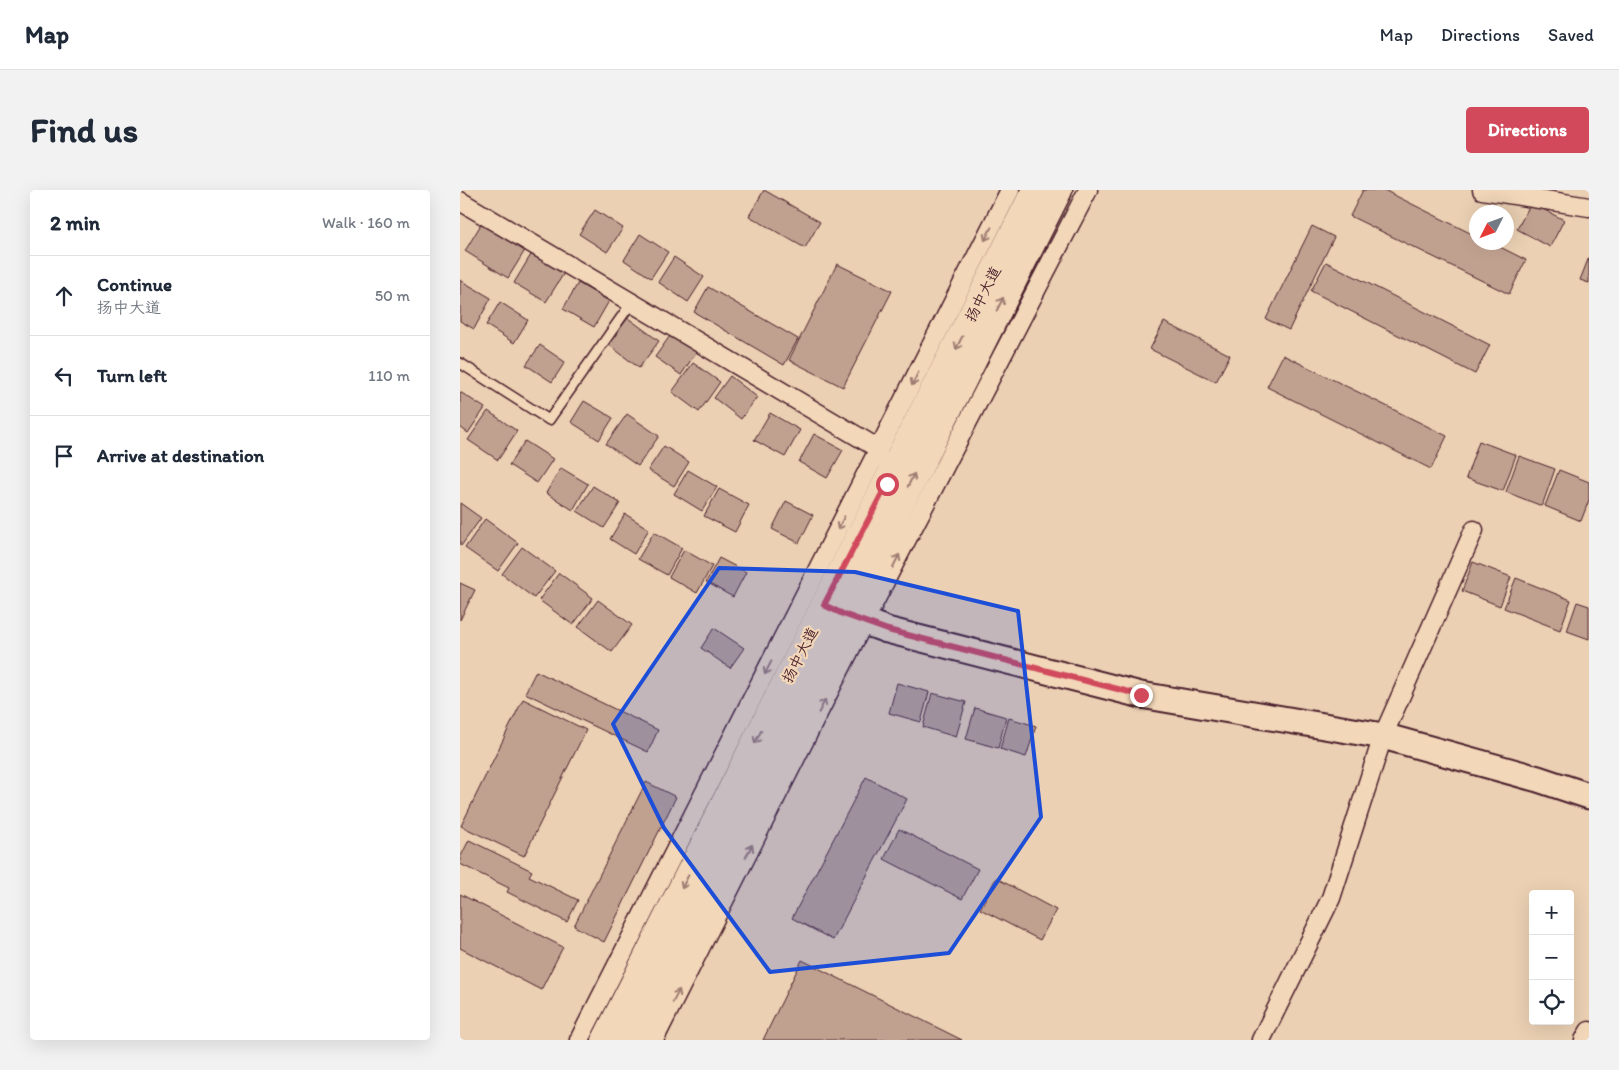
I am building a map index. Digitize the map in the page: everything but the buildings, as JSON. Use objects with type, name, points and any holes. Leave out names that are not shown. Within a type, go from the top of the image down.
[{"type":"main road","name":"扬中大道","points":[[606,1040],[844,614],[887,484],[1036,190]]},
{"type":"main road","name":"扬中大道","points":[[630,1040],[1058,190]]},
{"type":"street","points":[[579,1040],[1010,190]]},
{"type":"street","points":[[654,1040],[844,614],[1088,190]]},
{"type":"street","points":[[1482,190],[1589,208]]},
{"type":"street","points":[[460,200],[879,448]]},
{"type":"street","points":[[879,448],[869,472],[887,484]]},
{"type":"street","points":[[1261,1040],[1331,898],[1383,736],[1474,530]]},
{"type":"street","points":[[844,614],[888,630],[1141,695],[1383,736],[1589,796]]},
{"type":"street","points":[[1584,1040],[1589,1031]]},
{"type":"lane","points":[[460,363],[549,420],[632,302]]},
{"type":"highlighted area","points":[[719,568],[855,572],[1018,611],[1041,817],[949,953],[770,972],[664,828],[613,724]]},
{"type":"route","points":[[887,484],[824,605],[888,630],[1141,695]]}]
